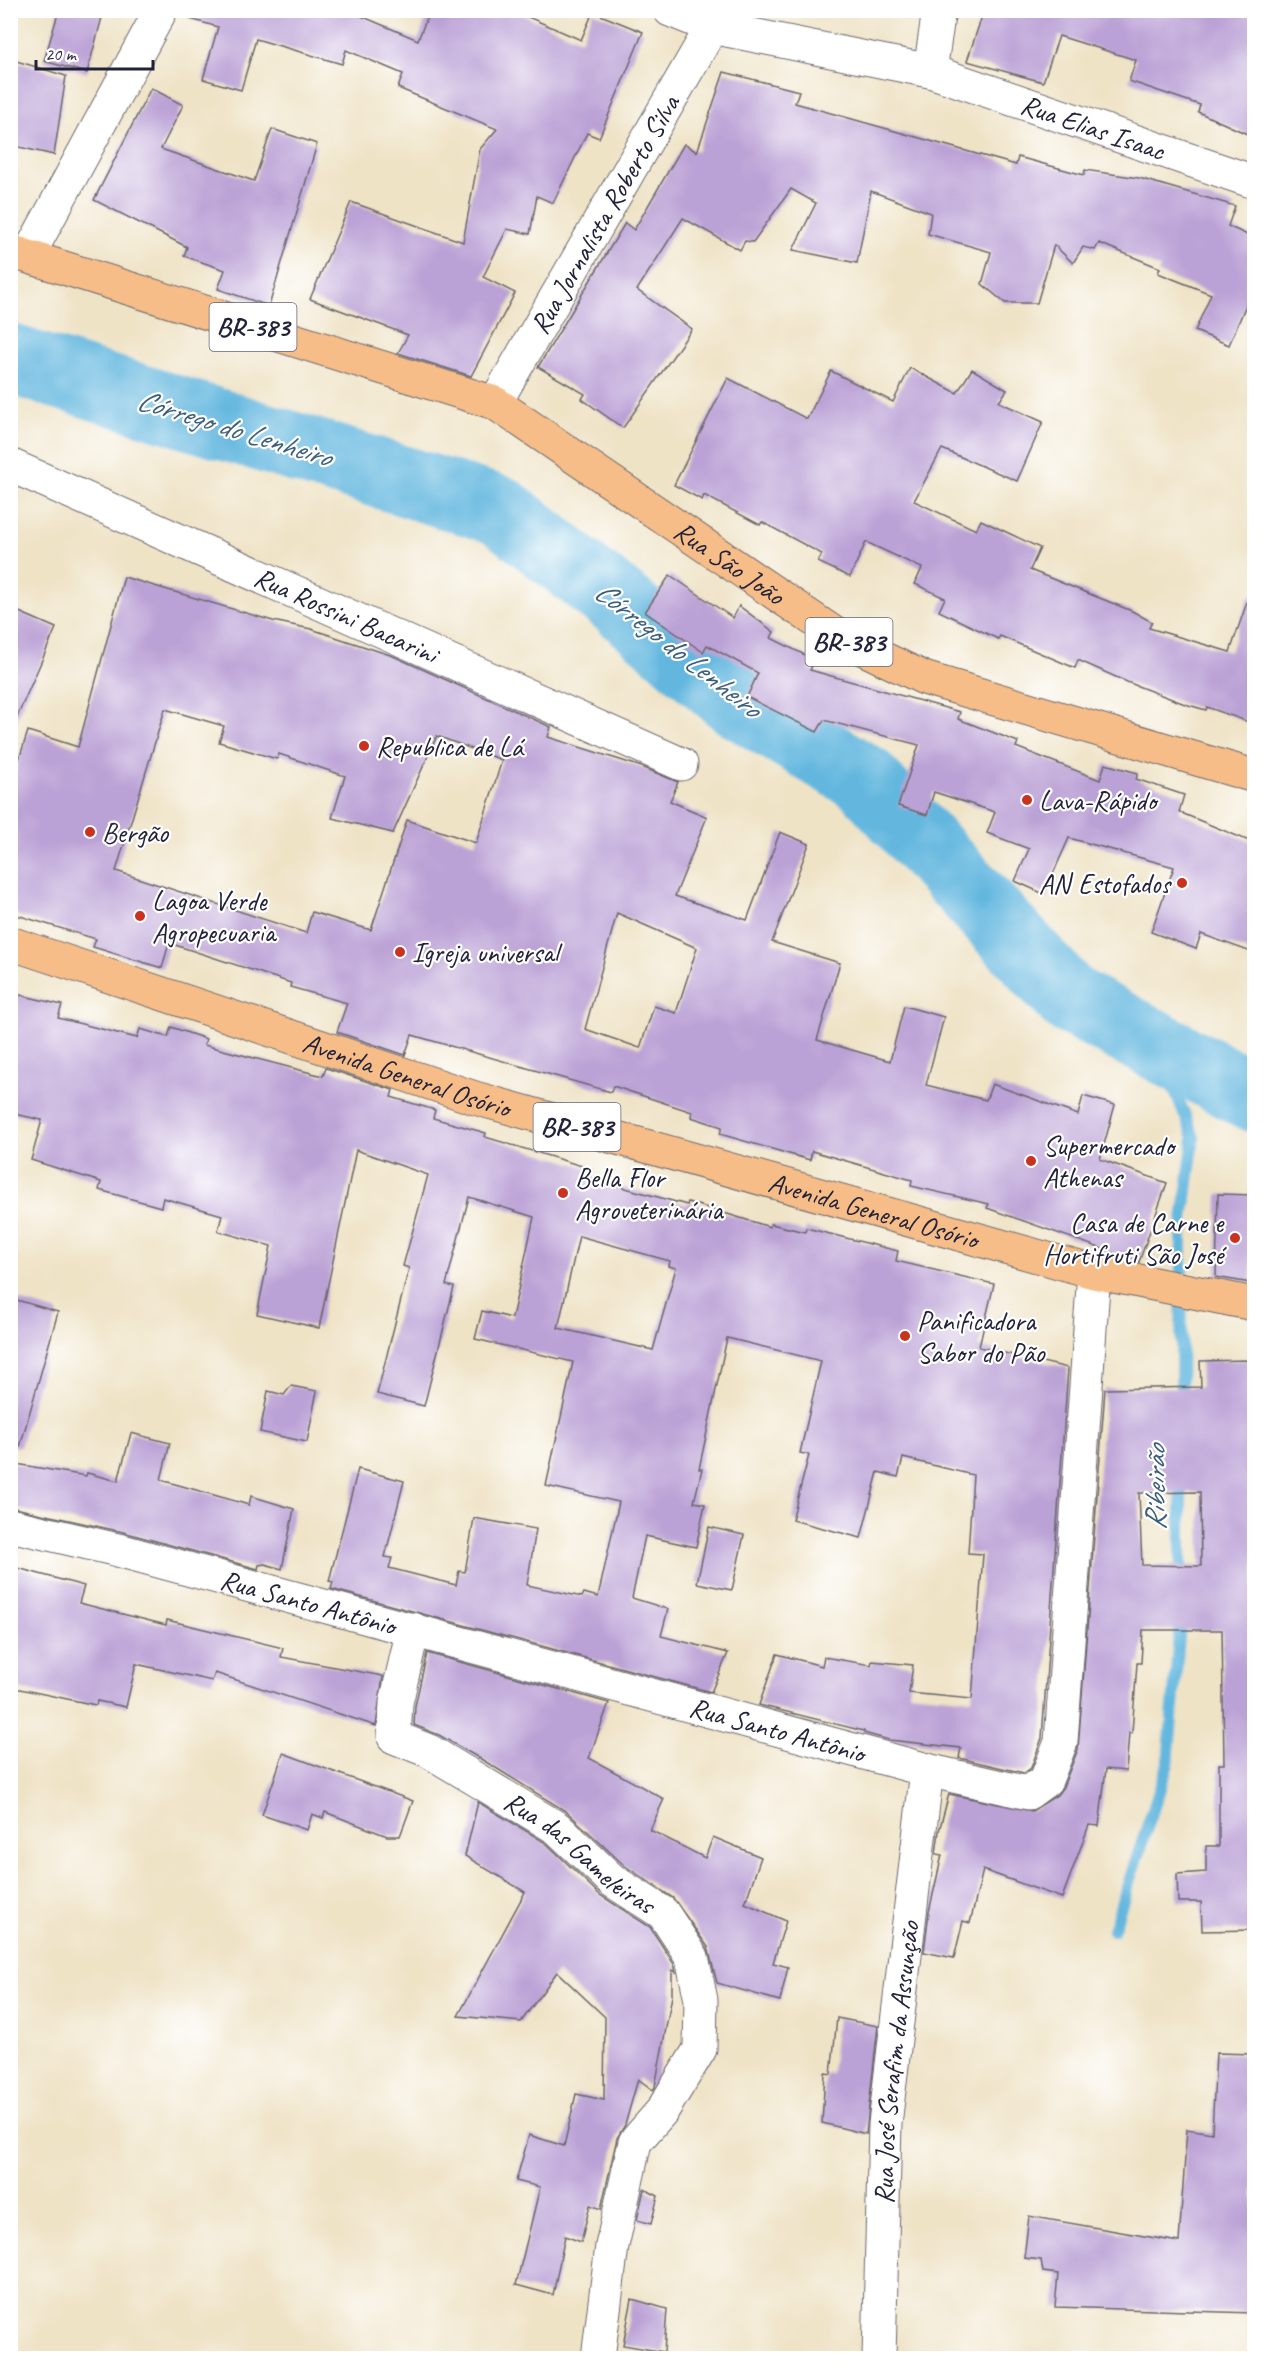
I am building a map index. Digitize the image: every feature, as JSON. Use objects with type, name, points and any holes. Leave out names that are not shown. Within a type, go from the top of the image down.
[{"type":"highway","name":"BR-383","points":[[19,254],[495,404]]},
{"type":"highway","name":"Rua São João","points":[[495,404],[841,638],[924,678],[1254,776]]},
{"type":"highway","name":"Avenida General Osório","points":[[10,943],[475,1098],[1094,1272],[1241,1300]]},
{"type":"street","points":[[19,254],[161,10]]},
{"type":"street","name":"Rua Elias Isaac","points":[[670,10],[712,27],[930,71],[1254,182]]},
{"type":"street","points":[[930,71],[939,10]]},
{"type":"street","name":"Rua Jornalista Roberto Silva","points":[[495,404],[712,27]]},
{"type":"street","name":"Rua Rossini Bacarini","points":[[10,465],[681,764]]},
{"type":"street","name":"Rua Santo Antônio","points":[[10,1525],[117,1550],[413,1629],[927,1770],[1028,1793],[1046,1780],[1061,1743],[1094,1272]]},
{"type":"street","name":"Rua das Gameleiras","points":[[413,1629],[396,1703],[393,1737],[429,1751],[557,1828],[613,1881],[663,1913],[692,1957],[701,2000],[700,2049],[662,2111],[635,2142],[612,2247],[598,2358]]},
{"type":"street","name":"Rua José Serafim da Assunção","points":[[879,2358],[885,2124],[927,1770]]},
{"type":"building","points":[[59,10],[104,10],[87,73],[44,61]]},
{"type":"building","points":[[191,10],[347,10],[418,40],[430,10],[512,10],[581,40],[593,12],[643,32],[599,138],[587,133],[553,203],[537,196],[530,234],[507,229],[483,277],[515,293],[471,376],[398,353],[408,335],[310,299],[351,202],[463,242],[480,149],[497,129],[398,88],[403,74],[346,50],[342,64],[256,39],[241,90],[203,79],[218,27],[190,19]]},
{"type":"building","points":[[984,10],[1254,10],[1254,137],[1198,112],[1200,105],[1129,81],[1136,60],[1059,36],[1043,82],[967,61]]},
{"type":"building","points":[[10,59],[66,76],[54,155],[10,145]]},
{"type":"building","points":[[724,72],[799,91],[795,103],[1016,165],[1018,157],[1084,175],[1085,170],[1139,178],[1235,206],[1228,226],[1254,238],[1254,286],[1229,345],[1195,331],[1211,294],[1158,273],[1160,268],[1099,243],[1095,250],[1083,247],[1073,263],[1054,245],[1037,303],[1005,303],[982,284],[991,252],[928,234],[931,213],[871,191],[857,263],[793,250],[816,203],[791,189],[753,242],[745,241],[740,250],[683,218],[637,290],[692,329],[623,428],[582,399],[585,394],[538,367],[625,223],[634,230],[684,144],[697,152]]},
{"type":"building","points":[[151,88],[183,105],[161,149],[254,181],[272,129],[317,144],[269,306],[218,289],[225,270],[184,256],[187,247],[94,200]]},
{"type":"building","points":[[910,368],[957,393],[972,369],[1007,390],[999,402],[1043,422],[1017,481],[942,449],[914,501],[976,530],[981,520],[1040,548],[1030,570],[1132,611],[1152,622],[1149,628],[1230,652],[1249,596],[1254,597],[1254,724],[1207,707],[1206,710],[1185,704],[1078,660],[1075,668],[1000,636],[998,639],[939,611],[945,598],[915,584],[922,568],[866,542],[850,577],[818,562],[822,554],[762,522],[760,525],[704,495],[702,500],[674,485],[728,378],[807,419],[831,371],[893,402]]},
{"type":"building","points":[[670,575],[733,618],[739,606],[774,632],[771,638],[815,660],[810,670],[960,712],[958,719],[1018,742],[1016,747],[1100,780],[1105,764],[1138,773],[1136,779],[1184,795],[1179,812],[1254,843],[1254,953],[1201,934],[1196,949],[1151,932],[1174,867],[1069,838],[1044,894],[1015,881],[1029,849],[987,833],[995,812],[934,792],[927,815],[898,806],[919,745],[824,720],[817,732],[747,697],[758,673],[707,645],[703,652],[645,612]]},
{"type":"building","points":[[124,577],[273,621],[311,629],[393,656],[551,727],[548,737],[642,767],[678,782],[670,801],[707,817],[675,896],[747,920],[780,832],[809,844],[772,942],[840,963],[817,1040],[890,1061],[904,1006],[944,1017],[926,1085],[986,1100],[992,1084],[1078,1115],[1083,1096],[1115,1105],[1100,1159],[1167,1183],[1139,1262],[987,1208],[989,1204],[911,1186],[912,1180],[812,1151],[810,1160],[720,1134],[722,1127],[691,1117],[692,1112],[613,1086],[611,1092],[412,1035],[405,1055],[337,1032],[347,1003],[290,987],[291,983],[169,943],[162,968],[93,947],[96,939],[10,913],[10,788],[28,731],[78,747]],"holes":[[[165,709],[224,726],[219,742],[277,759],[279,754],[345,776],[332,818],[393,833],[437,736],[502,760],[476,843],[407,820],[371,930],[312,912],[306,933],[116,871]],[[617,913],[697,948],[676,1013],[654,1006],[640,1048],[585,1029]]]},
{"type":"building","points":[[10,608],[56,628],[10,733]]},
{"type":"building","points":[[16,994],[62,1005],[58,1018],[137,1038],[140,1029],[168,1037],[171,1027],[206,1039],[204,1045],[323,1076],[326,1068],[393,1090],[391,1097],[435,1110],[433,1118],[486,1133],[485,1137],[592,1169],[589,1178],[687,1205],[688,1202],[770,1227],[771,1224],[805,1232],[806,1228],[898,1251],[896,1261],[994,1284],[979,1347],[1068,1368],[1042,1738],[1031,1768],[1024,1773],[959,1758],[961,1748],[889,1740],[864,1733],[864,1731],[759,1705],[777,1654],[822,1666],[824,1657],[871,1665],[872,1661],[913,1665],[909,1693],[972,1699],[983,1554],[968,1553],[973,1475],[903,1458],[898,1477],[878,1472],[861,1538],[792,1520],[809,1455],[800,1453],[821,1361],[727,1338],[694,1502],[705,1504],[696,1547],[645,1536],[632,1598],[668,1609],[661,1636],[728,1653],[711,1692],[331,1589],[333,1582],[329,1581],[358,1469],[404,1481],[385,1557],[392,1558],[389,1568],[456,1585],[459,1571],[465,1572],[474,1518],[536,1529],[527,1585],[582,1597],[584,1593],[598,1597],[619,1502],[546,1486],[573,1362],[475,1339],[482,1311],[512,1318],[534,1217],[469,1197],[446,1285],[454,1287],[424,1406],[377,1394],[409,1268],[403,1266],[428,1175],[356,1150],[319,1328],[257,1314],[271,1246],[218,1231],[222,1215],[163,1198],[161,1207],[99,1190],[101,1182],[31,1160],[42,1120],[10,1113],[10,1017]],"holes":[[[579,1236],[670,1261],[669,1266],[676,1268],[653,1350],[558,1328]]]},
{"type":"building","name":"Casa de Carne e Hortifruti São José","points":[[1218,1194],[1254,1195],[1251,1283],[1216,1277]]},
{"type":"building","points":[[10,1298],[58,1312],[20,1447],[10,1446]]},
{"type":"building","points":[[1249,1360],[1249,1368],[1254,1368],[1254,1930],[1202,1931],[1201,1902],[1178,1902],[1177,1874],[1206,1872],[1206,1846],[1219,1846],[1219,1764],[1224,1764],[1222,1630],[1143,1630],[1141,1663],[1137,1663],[1132,1733],[1129,1733],[1126,1771],[1106,1769],[1099,1826],[1089,1825],[1062,1898],[983,1870],[970,1923],[963,1921],[954,1958],[924,1952],[929,1912],[942,1855],[936,1854],[939,1831],[949,1794],[1032,1811],[1057,1795],[1063,1787],[1078,1749],[1105,1389],[1201,1387],[1200,1361]],"holes":[[[1200,1492],[1201,1566],[1142,1565],[1139,1493]]]},
{"type":"building","points":[[291,1386],[317,1391],[307,1442],[260,1432],[268,1391],[284,1395]]},
{"type":"building","points":[[131,1433],[170,1443],[161,1480],[249,1505],[251,1496],[294,1509],[282,1569],[265,1564],[259,1565],[258,1569],[123,1532],[10,1507],[10,1463],[86,1476],[87,1473],[118,1481]]},
{"type":"building","points":[[709,1527],[744,1535],[732,1590],[697,1583]]},
{"type":"building","points":[[10,1566],[84,1586],[79,1603],[166,1625],[167,1620],[283,1648],[281,1657],[383,1676],[376,1726],[215,1673],[212,1681],[136,1664],[126,1707],[97,1701],[96,1705],[10,1687]]},
{"type":"building","points":[[427,1653],[609,1703],[589,1758],[664,1799],[650,1830],[705,1858],[713,1837],[761,1857],[745,1903],[786,1921],[773,1963],[788,1967],[780,2001],[717,1983],[708,1947],[673,1898],[625,1866],[567,1812],[439,1735],[414,1725],[415,1706]]},
{"type":"building","points":[[283,1753],[413,1801],[400,1836],[387,1836],[325,1812],[323,1818],[312,1814],[307,1830],[262,1815]]},
{"type":"building","points":[[478,1802],[546,1843],[600,1895],[650,1927],[674,1964],[676,1972],[672,1970],[672,1996],[655,2087],[653,2090],[638,2079],[625,2125],[617,2138],[601,2209],[590,2205],[581,2242],[565,2236],[553,2295],[516,2285],[540,2187],[516,2181],[529,2135],[564,2146],[576,2094],[604,2100],[605,2017],[557,1972],[521,2022],[458,2016],[525,1892],[465,1856]]},
{"type":"building","points":[[837,2018],[878,2026],[866,2134],[822,2123],[825,2073],[831,2074]]},
{"type":"building","points":[[1216,2053],[1254,2054],[1254,2313],[1055,2307],[1058,2274],[1043,2272],[1041,2260],[1024,2258],[1029,2216],[1179,2242],[1187,2129],[1212,2133]]},
{"type":"building","points":[[644,2189],[658,2196],[651,2224],[637,2220]]},
{"type":"building","points":[[632,2299],[667,2309],[664,2352],[623,2345]]},
{"type":"waterway","name":"Córrego do Lenheiro","points":[[10,359],[501,511],[621,604],[736,702],[865,779],[1069,999],[1254,1097]]},
{"type":"waterway","name":"Ribeirão","points":[[1156,1045],[1194,1137],[1182,1228],[1181,1404]]},
{"type":"waterway","name":"Ribeirão","points":[[1181,1478],[1181,1581]]},
{"type":"waterway","name":"Ribeirão","points":[[1113,1930],[1168,1764],[1181,1613]]},
{"type":"place","name":"Republica de Lá","points":[[364,746]]},
{"type":"place","name":"Lava-Rápido","points":[[1027,800]]},
{"type":"place","name":"Bergão","points":[[90,832]]},
{"type":"place","name":"AN Estofados","points":[[1182,883]]},
{"type":"place","name":"Lagoa Verde Agropecuaria","points":[[140,916]]},
{"type":"place","name":"Igreja universal","points":[[400,952]]},
{"type":"place","name":"Supermercado Athenas","points":[[1031,1161]]},
{"type":"place","name":"Bella Flor Agroveterinária","points":[[563,1193]]},
{"type":"place","name":"Casa de Carne e Hortifruti São José","points":[[1235,1238]]},
{"type":"place","name":"Panificadora Sabor do Pão","points":[[905,1336]]}]
